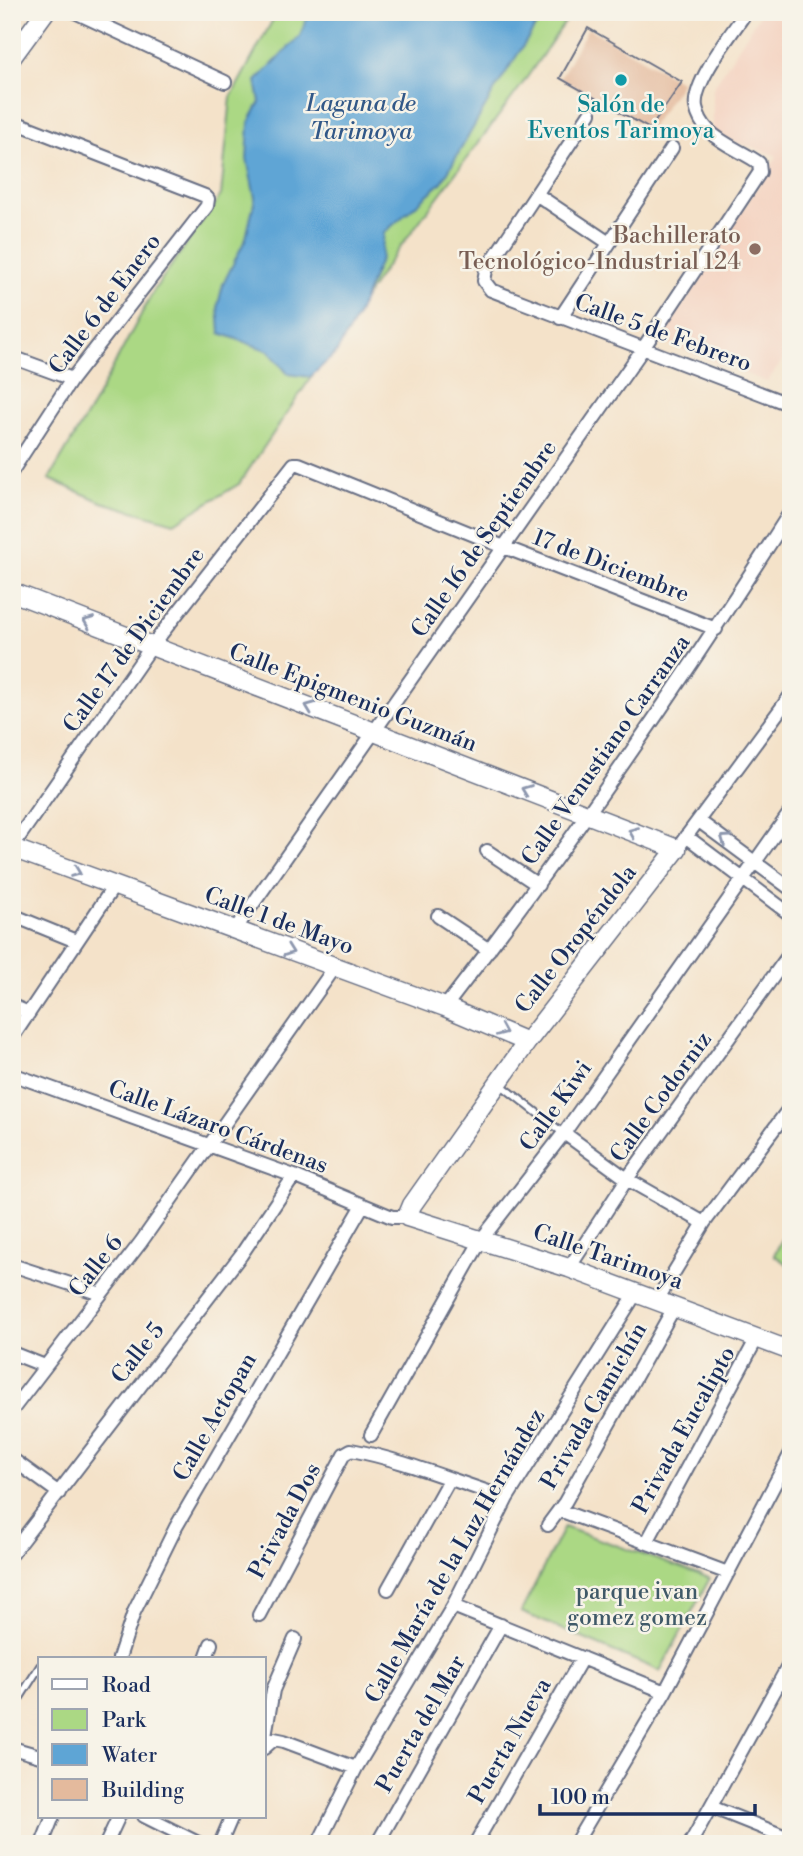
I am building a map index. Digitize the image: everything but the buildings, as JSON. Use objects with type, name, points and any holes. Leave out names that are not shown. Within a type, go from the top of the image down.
[{"type":"street","points":[[12,57],[44,12]]},
{"type":"street","points":[[75,12],[225,82]]},
{"type":"street","name":"Calle 16 de Septiembre","points":[[234,931],[505,547],[760,172],[761,166],[756,161],[711,133],[702,122],[696,107],[697,94],[706,75],[746,12]]},
{"type":"street","points":[[590,113],[536,194],[610,243]]},
{"type":"street","name":"Calle 6 de Enero","points":[[12,121],[208,199],[207,206],[72,379],[12,471]]},
{"type":"street","points":[[560,318],[672,148]]},
{"type":"street","name":"Calle 5 de Febrero","points":[[536,194],[485,270],[484,281],[491,290],[791,405]]},
{"type":"street","points":[[12,357],[72,379]]},
{"type":"street","name":"17 de Diciembre","points":[[296,464],[716,629]]},
{"type":"street","name":"Calle 17 de Diciembre","points":[[12,847],[151,647],[292,465],[296,464]]},
{"type":"street","name":"Calle Venustiano Carranza","points":[[445,1007],[590,814],[716,629],[791,511]]},
{"type":"street","name":"Calle Epigmenio Guzmán","points":[[12,592],[590,814],[682,843]]},
{"type":"street","name":"Calle Oropéndola","points":[[407,1216],[412,1205],[527,1042],[699,821],[791,695]]},
{"type":"street","name":"Calle Kiwi","points":[[371,1435],[481,1240],[564,1133],[791,811]]},
{"type":"street","points":[[699,821],[791,888]]},
{"type":"street","points":[[682,843],[742,879],[791,915]]},
{"type":"street","name":"Calle 1 de Mayo","points":[[12,847],[445,1007],[527,1042]]},
{"type":"street","points":[[487,851],[538,885]]},
{"type":"street","points":[[12,1038],[114,886]]},
{"type":"street","points":[[12,915],[76,941]]},
{"type":"street","points":[[438,916],[489,950]]},
{"type":"street","name":"Calle Codorniz","points":[[569,1268],[627,1180],[791,952]]},
{"type":"street","name":"Calle 6","points":[[12,1410],[141,1242],[335,967]]},
{"type":"street","points":[[12,1006],[29,1013]]},
{"type":"street","name":"Calle Lázaro Cárdenas","points":[[16,1077],[294,1176],[392,1217],[407,1216]]},
{"type":"street","points":[[657,1300],[704,1223],[791,1106]]},
{"type":"street","points":[[564,1133],[627,1180],[704,1223]]},
{"type":"street","name":"Calle 5","points":[[12,1553],[241,1255],[294,1176]]},
{"type":"street","name":"Calle Actopan","points":[[118,1657],[134,1612],[176,1527],[363,1205]]},
{"type":"street","name":"Calle Tarimoya","points":[[407,1216],[414,1221],[569,1268],[791,1351]]},
{"type":"street","points":[[12,1265],[101,1294]]},
{"type":"street","name":"Calle María de la Luz Hernández","points":[[318,1844],[356,1768],[453,1606],[507,1498],[636,1293]]},
{"type":"street","name":"Privada Camichín","points":[[548,1525],[675,1306]]},
{"type":"street","name":"Privada Eucalipto","points":[[647,1542],[757,1338]]},
{"type":"street","points":[[12,1353],[45,1366]]},
{"type":"street","name":"Privada Dos","points":[[259,1615],[344,1454],[351,1450],[391,1458],[449,1480]]},
{"type":"street","points":[[575,1844],[665,1692],[791,1453]]},
{"type":"street","points":[[12,1459],[59,1493]]},
{"type":"street","points":[[388,1589],[449,1480],[507,1498]]},
{"type":"street","points":[[559,1510],[728,1573]]},
{"type":"street","points":[[453,1606],[665,1692]]},
{"type":"street","name":"Puerta del Mar","points":[[377,1844],[501,1625]]},
{"type":"street","points":[[266,1730],[273,1690],[295,1639]]},
{"type":"street","points":[[206,1657],[211,1644]]},
{"type":"street","name":"Puerta Nueva","points":[[475,1844],[582,1658]]},
{"type":"street","points":[[690,1844],[791,1661]]},
{"type":"street","points":[[266,1746],[274,1739],[284,1741],[356,1768]]},
{"type":"street","points":[[13,1749],[38,1755]]},
{"type":"street","points":[[711,1807],[791,1839]]},
{"type":"street","points":[[42,1844],[52,1818]]},
{"type":"street","points":[[106,1844],[118,1818]]},
{"type":"street","points":[[148,1818],[200,1844]]},
{"type":"street","points":[[220,1844],[231,1818]]},
{"type":"lane","points":[[499,1083],[564,1133]]},
{"type":"lane","points":[[12,1710],[38,1669]]},
{"type":"shaded area","name":"Bachillerato Tecnológico-Industrial 124","points":[[761,12],[791,12],[791,349],[767,382],[660,341],[777,156],[713,134],[713,88]]},
{"type":"green space","points":[[277,12],[572,12],[521,86],[389,262],[239,484],[174,523],[102,502],[49,479],[95,401],[154,290],[221,195],[231,97]]},
{"type":"green space","points":[[791,1222],[791,1267],[774,1255]]},
{"type":"green space","name":"parque ivan gomez gomez","points":[[564,1527],[710,1578],[660,1671],[521,1612]]},
{"type":"water","name":"Laguna de Tarimoya","points":[[309,12],[545,12],[496,88],[442,182],[384,233],[381,258],[357,316],[336,353],[310,377],[288,374],[269,351],[220,333],[218,305],[223,284],[246,238],[255,198],[247,159],[249,122],[260,102],[256,81],[300,36]]},
{"type":"place","name":"Salón de Eventos Tarimoya","points":[[621,80]]},
{"type":"place","name":"Bachillerato Tecnológico-Industrial 124","points":[[755,249]]}]
